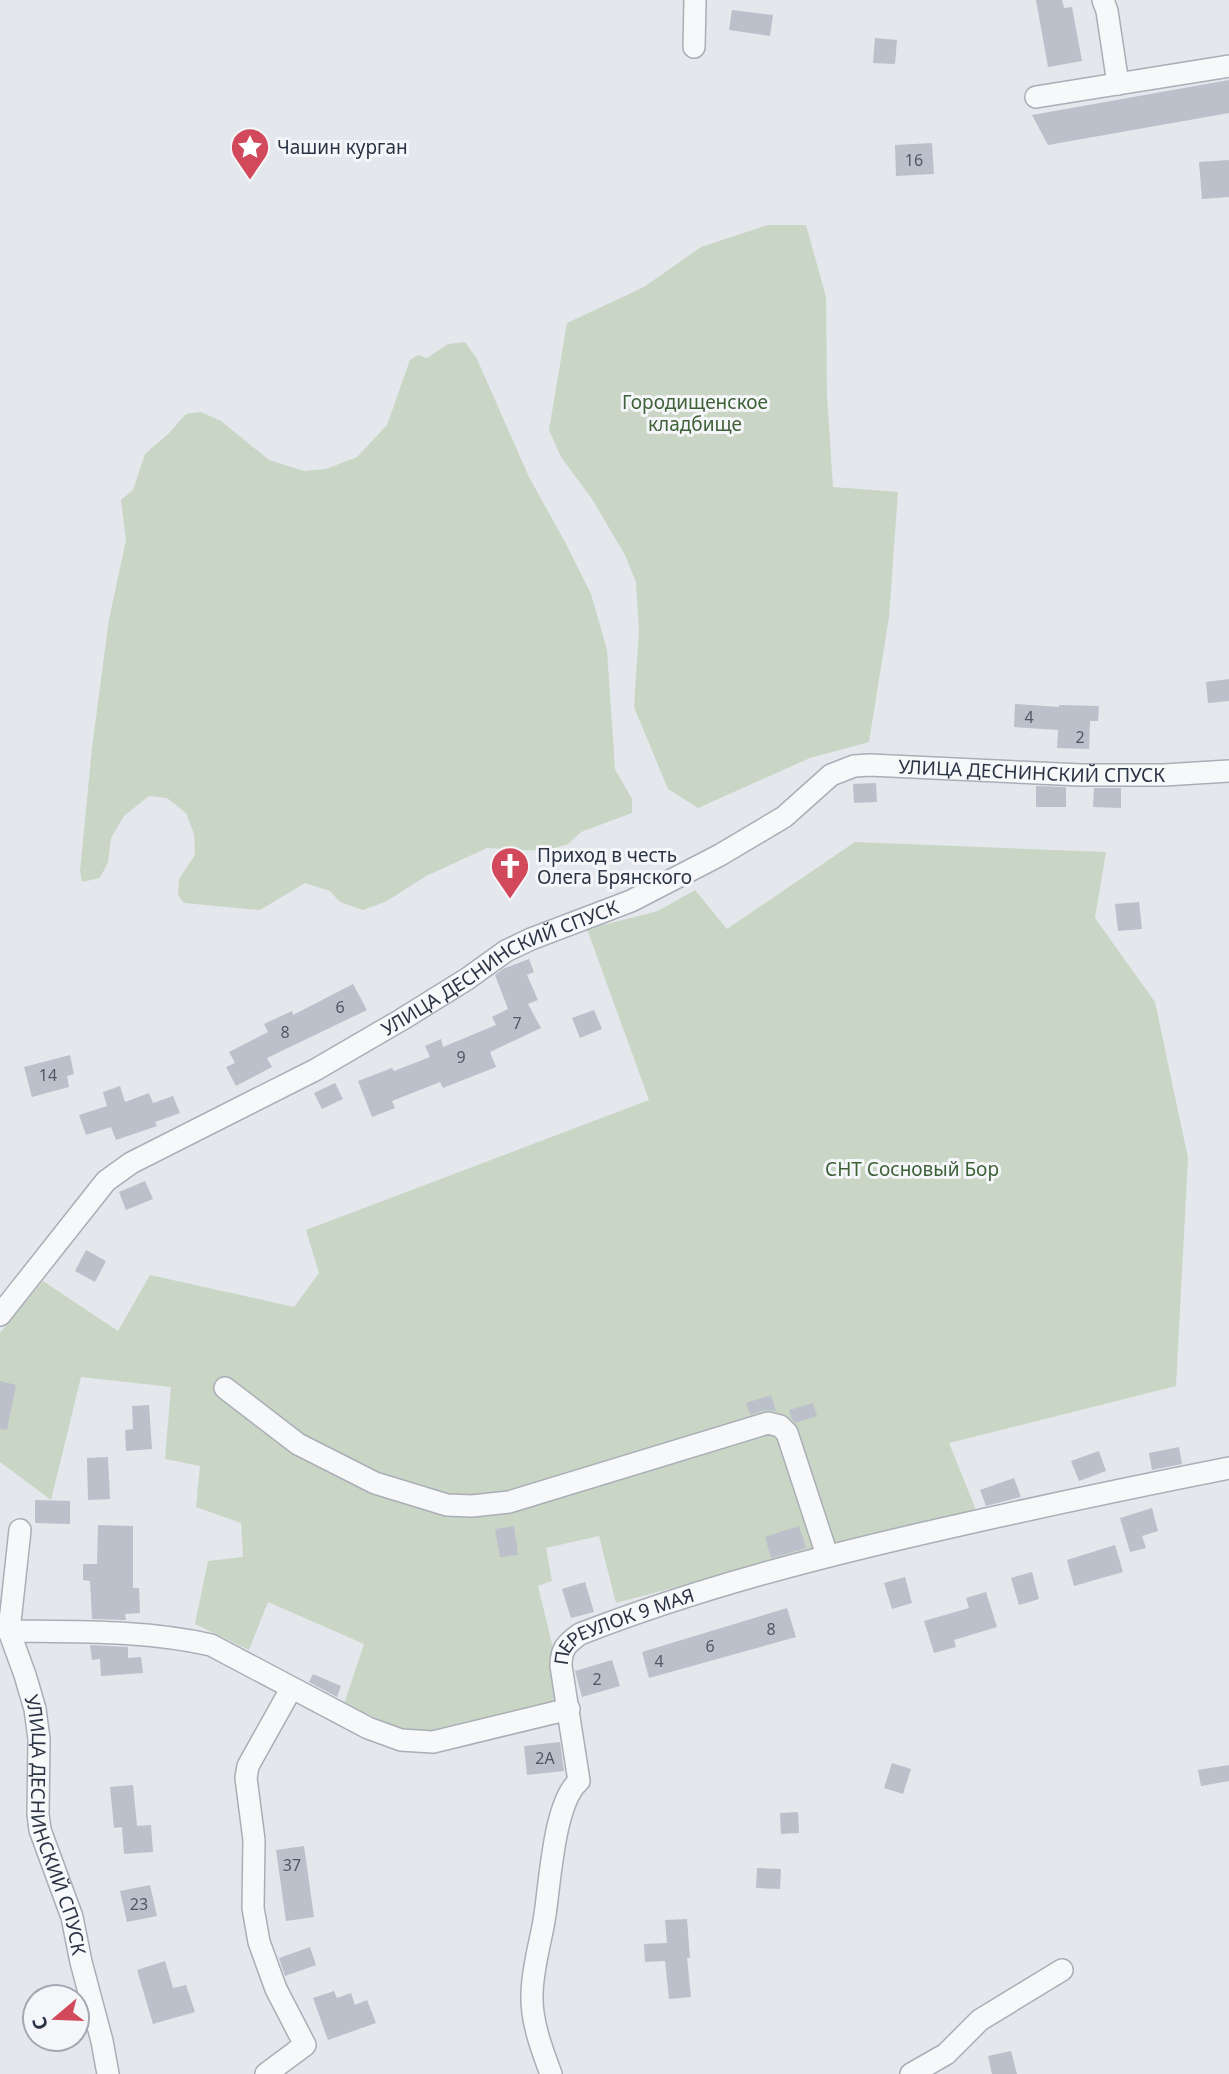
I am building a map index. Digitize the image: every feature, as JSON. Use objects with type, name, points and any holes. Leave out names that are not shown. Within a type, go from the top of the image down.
[{"type":"street","points":[[694,47],[695,0]]},
{"type":"street","points":[[1103,0],[1118,84]]},
{"type":"street","points":[[1036,97],[1229,66]]},
{"type":"street","name":"УЛИЦА ДЕСНИНСКИЙ СПУСК","points":[[0,1315],[106,1181],[131,1163],[315,1070],[412,1014],[506,951],[631,901],[720,855],[784,817],[831,775],[854,766],[870,765],[1081,775],[1164,775],[1229,771]]},
{"type":"street","points":[[225,1388],[298,1444],[375,1483],[447,1505],[472,1506],[509,1502],[768,1423],[780,1426],[787,1433],[827,1555]]},
{"type":"street","name":"ПЕРЕУЛОК 9 МАЯ","points":[[5,1627],[105,1632],[182,1639],[211,1645],[368,1728],[401,1740],[433,1742],[569,1709],[561,1653],[566,1644],[580,1634],[681,1596],[827,1555],[1106,1492],[1229,1468]]},
{"type":"street","points":[[5,1627],[20,1530]]},
{"type":"street","name":"УЛИЦА ДЕСНИНСКИЙ СПУСК","points":[[5,1627],[32,1698],[39,1739],[40,1830],[72,1917],[108,2074]]},
{"type":"street","points":[[267,2074],[305,2045],[276,1989],[259,1941],[253,1908],[254,1840],[246,1778],[248,1766],[291,1689]]},
{"type":"street","points":[[551,2074],[542,2049],[532,1995],[555,1841],[572,1787],[579,1782],[569,1709]]},
{"type":"street","points":[[911,2074],[946,2054],[981,2020],[1062,1970]]},
{"type":"green space","name":"Городищенское кладбище","points":[[768,225],[806,225],[826,297],[827,396],[833,487],[898,492],[889,617],[869,742],[810,758],[698,808],[668,789],[634,707],[639,630],[636,582],[625,555],[592,499],[561,457],[549,430],[567,323],[644,287],[701,247]]},
{"type":"green space","points":[[465,342],[477,359],[529,477],[591,594],[607,650],[615,769],[632,799],[632,813],[581,832],[568,844],[545,851],[487,848],[426,876],[387,901],[363,910],[340,902],[330,891],[305,883],[260,910],[184,903],[178,895],[179,879],[195,855],[194,834],[186,813],[167,798],[149,796],[124,816],[111,838],[108,862],[100,878],[82,882],[80,871],[92,748],[109,619],[126,540],[121,500],[133,490],[145,454],[186,414],[201,412],[221,421],[269,460],[304,471],[326,469],[357,457],[387,425],[410,360],[418,355],[427,358],[448,344]]},
{"type":"green space","name":"СНТ Сосновый Бор","points":[[855,842],[1106,852],[1095,918],[1155,1002],[1188,1158],[1176,1386],[949,1443],[978,1515],[748,1568],[616,1603],[599,1536],[546,1548],[552,1581],[538,1586],[553,1648],[559,1703],[436,1732],[398,1728],[344,1704],[364,1644],[268,1602],[249,1650],[195,1624],[208,1561],[243,1557],[241,1523],[196,1507],[200,1466],[165,1459],[171,1387],[81,1377],[51,1500],[0,1462],[0,1333],[43,1281],[118,1331],[150,1275],[294,1307],[319,1273],[306,1230],[649,1100],[587,929],[658,911],[695,890],[727,929]]},
{"type":"building","points":[[1036,0],[1062,0],[1064,8],[1072,7],[1082,61],[1048,67]]},
{"type":"building","points":[[732,10],[773,15],[770,36],[729,30]]},
{"type":"building","points":[[875,38],[897,40],[895,64],[873,63]]},
{"type":"building","points":[[1229,80],[1229,113],[1048,145],[1032,115]]},
{"type":"building","points":[[932,143],[934,174],[896,176],[895,145]]},
{"type":"building","points":[[1229,160],[1229,197],[1202,199],[1199,162]]},
{"type":"building","points":[[1229,679],[1229,701],[1208,703],[1206,682]]},
{"type":"building","points":[[1015,704],[1099,706],[1098,721],[1090,721],[1089,749],[1057,748],[1058,730],[1014,727]]},
{"type":"building","points":[[876,783],[877,802],[854,803],[853,784]]},
{"type":"building","points":[[1036,786],[1066,787],[1066,807],[1036,807]]},
{"type":"building","points":[[1094,788],[1121,788],[1121,808],[1093,807]]},
{"type":"building","points":[[1139,902],[1142,929],[1118,931],[1115,904]]},
{"type":"building","points":[[529,959],[534,972],[527,975],[538,1000],[528,1004],[541,1028],[490,1052],[496,1067],[443,1088],[440,1082],[392,1101],[395,1108],[372,1117],[358,1081],[430,1057],[425,1046],[441,1039],[443,1047],[496,1025],[492,1017],[508,1009],[495,975]]},
{"type":"building","points":[[353,984],[367,1010],[267,1058],[272,1067],[236,1086],[226,1067],[235,1063],[229,1052],[268,1032],[264,1024],[292,1011],[293,1015]]},
{"type":"building","points":[[594,1010],[602,1029],[580,1038],[572,1018]]},
{"type":"building","points":[[70,1055],[74,1074],[67,1076],[69,1087],[32,1097],[24,1067]]},
{"type":"building","points":[[335,1083],[343,1099],[322,1109],[314,1093]]},
{"type":"building","points":[[120,1086],[125,1102],[149,1093],[153,1103],[173,1096],[180,1113],[155,1122],[157,1126],[116,1140],[111,1127],[86,1135],[79,1115],[107,1106],[103,1092]]},
{"type":"building","points":[[145,1181],[153,1199],[126,1210],[119,1192]]},
{"type":"building","points":[[86,1250],[106,1261],[95,1282],[75,1271]]},
{"type":"building","points":[[0,1381],[16,1385],[7,1430],[0,1429]]},
{"type":"building","points":[[771,1395],[776,1411],[765,1410],[750,1415],[746,1403]]},
{"type":"building","points":[[813,1403],[817,1416],[795,1423],[789,1410]]},
{"type":"building","points":[[149,1405],[152,1449],[126,1451],[125,1430],[133,1429],[132,1406]]},
{"type":"building","points":[[1179,1447],[1182,1464],[1152,1470],[1149,1453]]},
{"type":"building","points":[[1099,1451],[1106,1471],[1079,1481],[1071,1461]]},
{"type":"building","points":[[108,1457],[110,1499],[88,1500],[87,1458]]},
{"type":"building","points":[[1014,1478],[1021,1497],[986,1506],[980,1490]]},
{"type":"building","points":[[35,1500],[70,1501],[70,1524],[35,1523]]},
{"type":"building","points":[[1152,1508],[1158,1531],[1142,1536],[1146,1548],[1130,1552],[1120,1518]]},
{"type":"building","points":[[98,1525],[133,1526],[133,1588],[139,1588],[140,1613],[125,1614],[126,1620],[92,1619],[90,1581],[83,1580],[83,1564],[97,1564]]},
{"type":"building","points":[[514,1526],[518,1555],[500,1557],[495,1529]]},
{"type":"building","points":[[799,1526],[806,1548],[771,1558],[765,1537]]},
{"type":"building","points":[[1115,1545],[1123,1572],[1074,1586],[1067,1560]]},
{"type":"building","points":[[1032,1572],[1039,1599],[1019,1605],[1011,1578]]},
{"type":"building","points":[[905,1577],[912,1603],[892,1609],[884,1583]]},
{"type":"building","points":[[585,1582],[594,1612],[571,1618],[562,1589]]},
{"type":"building","points":[[986,1592],[997,1627],[954,1640],[956,1647],[934,1653],[924,1621],[969,1608],[966,1598]]},
{"type":"building","points":[[787,1608],[796,1637],[649,1678],[642,1652]]},
{"type":"building","points":[[90,1645],[128,1647],[128,1658],[141,1657],[143,1673],[101,1676],[100,1659],[92,1660]]},
{"type":"building","points":[[612,1660],[620,1686],[582,1697],[575,1671]]},
{"type":"building","points":[[313,1674],[341,1686],[337,1697],[309,1682]]},
{"type":"building","points":[[560,1742],[564,1771],[527,1775],[524,1746]]},
{"type":"building","points":[[892,1763],[911,1769],[903,1794],[884,1788]]},
{"type":"building","points":[[1229,1765],[1229,1781],[1201,1786],[1198,1770]]},
{"type":"building","points":[[133,1785],[137,1826],[151,1825],[153,1852],[124,1854],[122,1827],[114,1828],[110,1787]]},
{"type":"building","points":[[798,1812],[799,1833],[781,1834],[780,1813]]},
{"type":"building","points":[[304,1846],[314,1917],[286,1921],[276,1850]]},
{"type":"building","points":[[757,1868],[781,1869],[780,1889],[756,1888]]},
{"type":"building","points":[[150,1885],[157,1916],[127,1922],[120,1891]]},
{"type":"building","points":[[687,1919],[691,1997],[669,1999],[665,1961],[645,1962],[644,1944],[667,1943],[665,1920]]},
{"type":"building","points":[[310,1947],[316,1965],[285,1976],[279,1958]]},
{"type":"building","points":[[165,1961],[173,1988],[186,1985],[195,2012],[153,2024],[137,1970]]},
{"type":"building","points":[[334,1991],[337,1998],[351,1993],[355,2005],[367,2000],[376,2023],[328,2040],[313,1998]]},
{"type":"building","points":[[1011,2051],[1017,2074],[992,2074],[988,2056]]},
{"type":"place","name":"Чашин курган","points":[[250,181]]},
{"type":"place","name":"Приход в честь Олега Брянского","points":[[510,900]]}]
